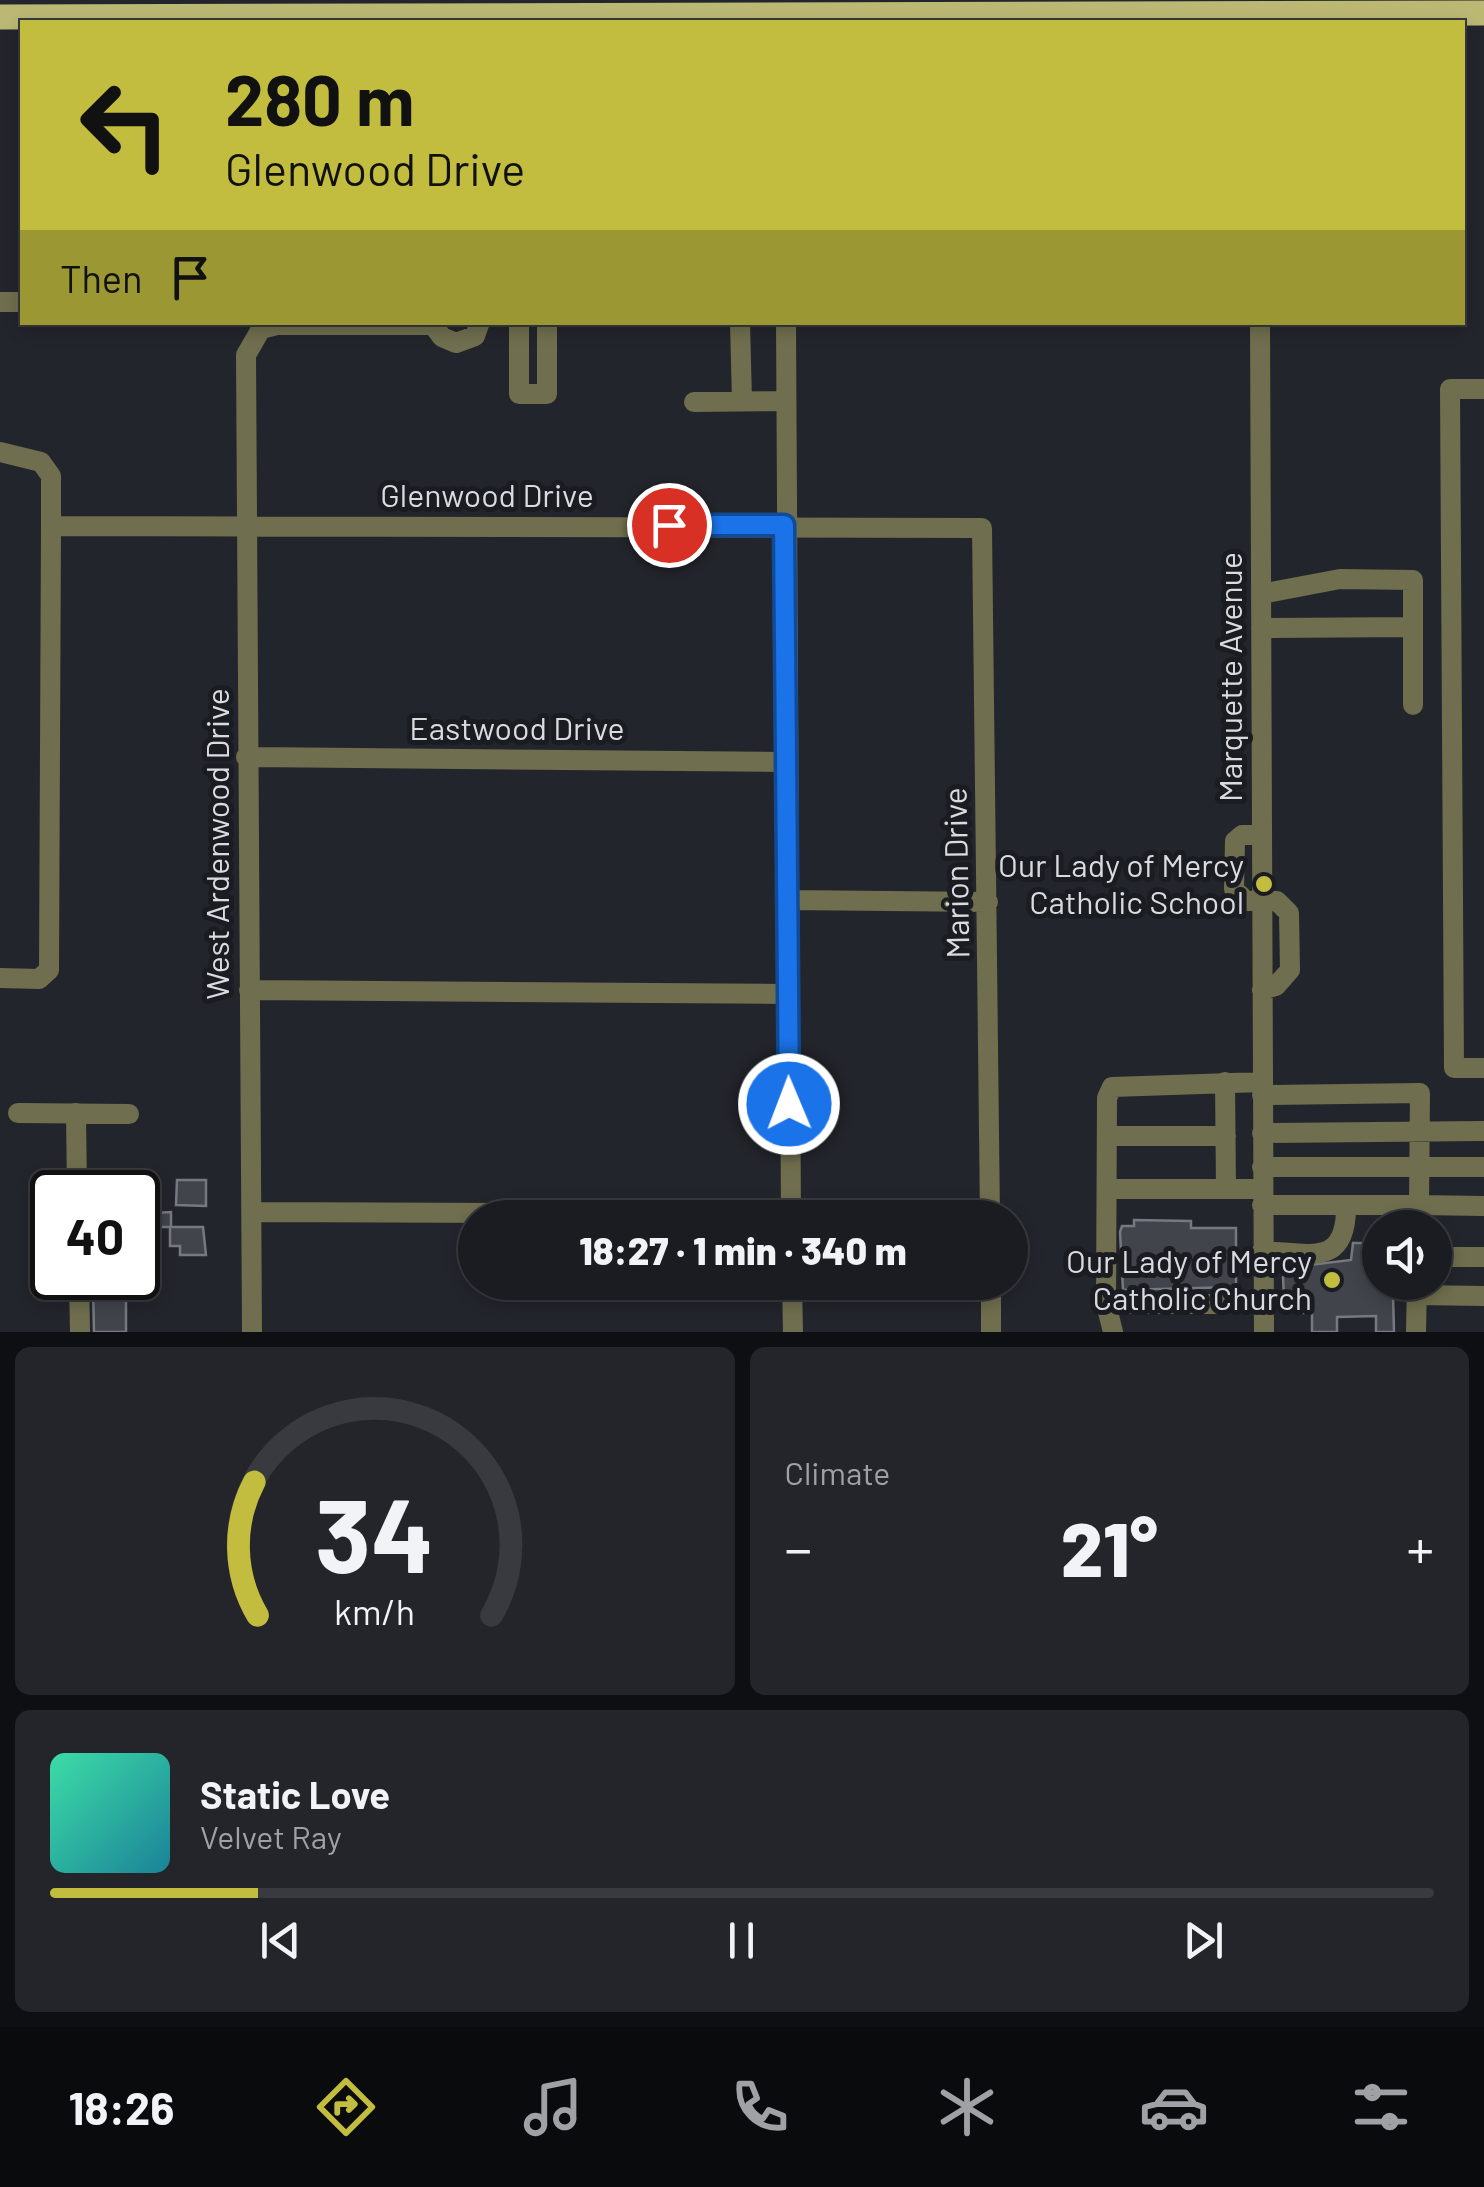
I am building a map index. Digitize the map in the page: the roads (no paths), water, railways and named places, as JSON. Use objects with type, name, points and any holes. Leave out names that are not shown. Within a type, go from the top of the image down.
[{"type":"main road","points":[[0,17],[304,20],[485,13],[545,19],[625,19],[790,13],[917,19],[1182,18],[1261,12],[1484,13]]},
{"type":"street","name":"West Ardenwood Drive","points":[[252,1332],[246,355],[261,329],[277,325]]},
{"type":"street","points":[[434,325],[442,337],[456,343],[475,336],[479,325]]},
{"type":"street","points":[[519,325],[518,394],[547,394],[547,325]]},
{"type":"street","points":[[740,325],[742,401]]},
{"type":"street","points":[[786,325],[784,525],[791,1200]]},
{"type":"street","name":"Marquette Avenue","points":[[1260,325],[1264,1332]]},
{"type":"street","points":[[1484,388],[1450,389],[1454,1068],[1484,1068]]},
{"type":"street","points":[[694,402],[785,401]]},
{"type":"street","points":[[0,452],[41,462],[51,476],[48,970],[39,979],[0,978]]},
{"type":"street","name":"Glenwood Drive","points":[[51,526],[982,528]]},
{"type":"street","name":"Marion Drive","points":[[982,528],[990,1200]]},
{"type":"street","points":[[1261,594],[1340,579],[1413,580],[1413,705]]},
{"type":"street","points":[[1261,628],[1413,626]]},
{"type":"street","name":"Eastwood Drive","points":[[246,757],[787,762]]},
{"type":"street","points":[[788,900],[988,902]]},
{"type":"street","points":[[249,990],[787,994]]},
{"type":"street","points":[[1226,1082],[1226,1189]]},
{"type":"street","points":[[1113,1332],[1106,1304],[1107,1098],[1112,1086],[1226,1082],[1262,1089],[1420,1093],[1419,1210]]},
{"type":"street","points":[[18,1113],[129,1114]]},
{"type":"street","points":[[76,1114],[77,1170]]},
{"type":"street","points":[[1262,1133],[1484,1131]]},
{"type":"street","points":[[1108,1136],[1226,1136]]},
{"type":"street","points":[[1108,1190],[1262,1187],[1419,1167],[1484,1168]]},
{"type":"street","points":[[1262,1187],[1346,1205],[1484,1206]]},
{"type":"street","points":[[1262,1252],[1324,1253],[1337,1248],[1347,1232],[1346,1205]]},
{"type":"street","points":[[252,1212],[458,1214]]},
{"type":"street","points":[[1452,1256],[1484,1257]]},
{"type":"street","points":[[1452,1293],[1484,1296]]},
{"type":"street","points":[[79,1300],[80,1332]]},
{"type":"street","points":[[792,1300],[793,1332]]},
{"type":"street","points":[[990,1300],[991,1332]]},
{"type":"street","points":[[1416,1332],[1417,1300]]},
{"type":"street","points":[[1106,1304],[1218,1304]]},
{"type":"place","name":"Our Lady of Mercy Catholic School","points":[[1264,884]]},
{"type":"place","name":"Our Lady of Mercy Catholic Church","points":[[1332,1280]]}]
